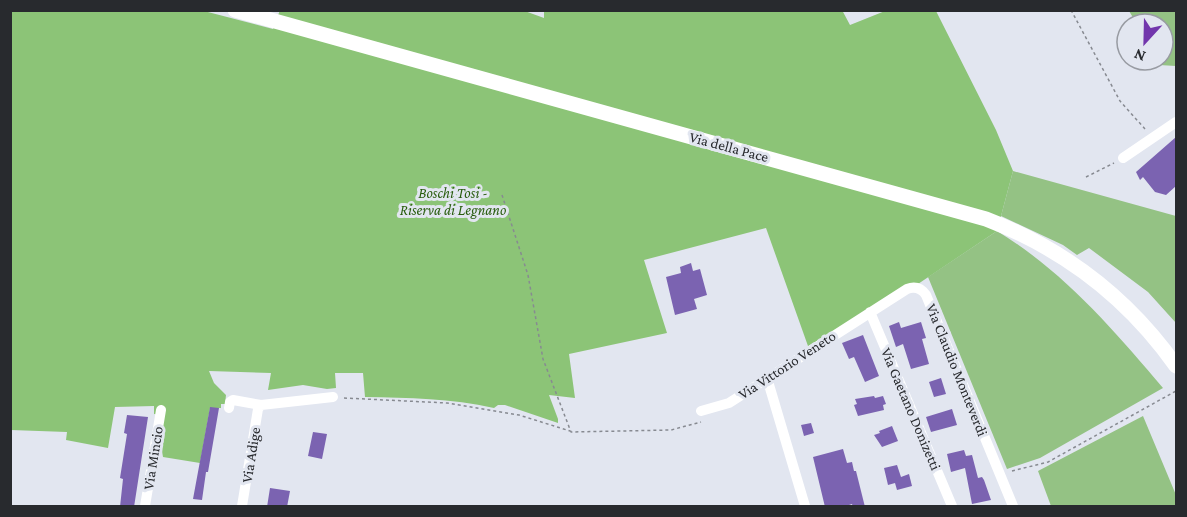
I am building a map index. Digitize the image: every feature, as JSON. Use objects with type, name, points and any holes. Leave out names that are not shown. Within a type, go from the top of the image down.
[{"type":"main road","name":"Via della Pace","points":[[235,10],[986,219],[1034,240],[1090,275],[1137,316],[1155,336],[1176,366]]},
{"type":"street","points":[[1123,158],[1176,122]]},
{"type":"street","name":"Via Claudio Monteverdi","points":[[870,312],[907,289],[916,287],[924,291],[1013,507]]},
{"type":"street","name":"Via Vittorio Veneto","points":[[704,415],[729,402],[870,312]]},
{"type":"street","name":"Via Gaetano Donizetti","points":[[870,312],[952,507]]},
{"type":"street","points":[[767,378],[805,507]]},
{"type":"street","points":[[229,408],[233,400],[261,405],[333,397]]},
{"type":"street","name":"Via Adige","points":[[242,507],[258,409],[261,405]]},
{"type":"street","name":"Via Mincio","points":[[146,507],[161,410]]},
{"type":"path","points":[[1071,10],[1120,100],[1155,138]]},
{"type":"path","points":[[1086,177],[1123,158]]},
{"type":"path","points":[[502,195],[528,275],[543,359],[571,432]]},
{"type":"path","points":[[999,475],[1048,462],[1176,391]]},
{"type":"path","points":[[333,397],[447,403],[519,415],[571,432],[671,430],[704,415]]},
{"type":"green space","name":"Boschi Tosi - Riserva di Legnano","points":[[280,10],[522,10],[544,18],[544,10],[842,10],[850,25],[885,11],[936,11],[996,130],[1013,171],[997,231],[915,286],[808,346],[766,228],[644,260],[667,333],[569,354],[575,398],[549,395],[558,423],[505,405],[498,405],[494,408],[446,400],[365,397],[363,373],[335,373],[336,388],[327,389],[303,385],[268,390],[271,373],[209,371],[214,383],[226,395],[225,404],[221,404],[221,408],[210,408],[200,463],[163,457],[162,451],[159,450],[164,415],[154,414],[154,406],[115,407],[108,448],[66,440],[67,432],[11,430],[11,11],[204,11],[273,29]]},
{"type":"green space","points":[[1176,11],[1176,66],[1175,12],[1130,12]]},
{"type":"green space","points":[[1013,171],[1176,216],[1176,323],[1148,292],[1089,248],[1077,255],[1063,245],[1001,216]]},
{"type":"green space","points":[[997,231],[1044,264],[1066,283],[1106,323],[1163,388],[1040,458],[1007,469],[928,277]]},
{"type":"green space","points":[[1143,416],[1176,495],[1176,506],[1051,506],[1038,471]]},
{"type":"building","points":[[1176,137],[1176,186],[1166,195],[1155,192],[1143,177],[1140,180],[1136,172]]},
{"type":"building","points":[[691,263],[693,271],[700,269],[707,295],[694,299],[697,309],[675,315],[666,277],[681,273],[680,267]]},
{"type":"building","points":[[899,322],[901,328],[921,322],[926,338],[922,339],[929,364],[911,369],[903,344],[896,347],[889,326]]},
{"type":"building","points":[[863,335],[879,376],[865,382],[854,357],[849,359],[842,343]]},
{"type":"building","points":[[941,378],[946,394],[934,397],[929,382]]},
{"type":"building","points":[[874,396],[875,398],[883,396],[886,404],[883,405],[884,410],[858,416],[854,405],[857,404],[855,399]]},
{"type":"building","points":[[210,407],[219,408],[208,472],[206,472],[202,500],[193,499]]},
{"type":"building","points":[[952,409],[957,425],[931,432],[926,417]]},
{"type":"building","points":[[127,415],[148,417],[134,507],[120,507],[123,479],[120,478],[127,434],[124,433]]},
{"type":"building","points":[[811,423],[814,433],[804,436],[801,425]]},
{"type":"building","points":[[892,426],[898,441],[882,447],[874,435]]},
{"type":"building","points":[[313,432],[327,434],[322,459],[308,456]]},
{"type":"building","points":[[843,449],[847,463],[852,462],[854,471],[856,471],[865,507],[853,507],[852,504],[843,507],[825,507],[813,457]]},
{"type":"building","points":[[964,450],[966,456],[972,455],[978,478],[982,477],[984,480],[991,500],[972,504],[965,468],[951,472],[947,454]]},
{"type":"building","points":[[897,465],[901,477],[909,474],[912,486],[897,490],[895,483],[888,485],[884,468]]},
{"type":"building","points":[[270,488],[290,491],[287,507],[267,507]]}]
